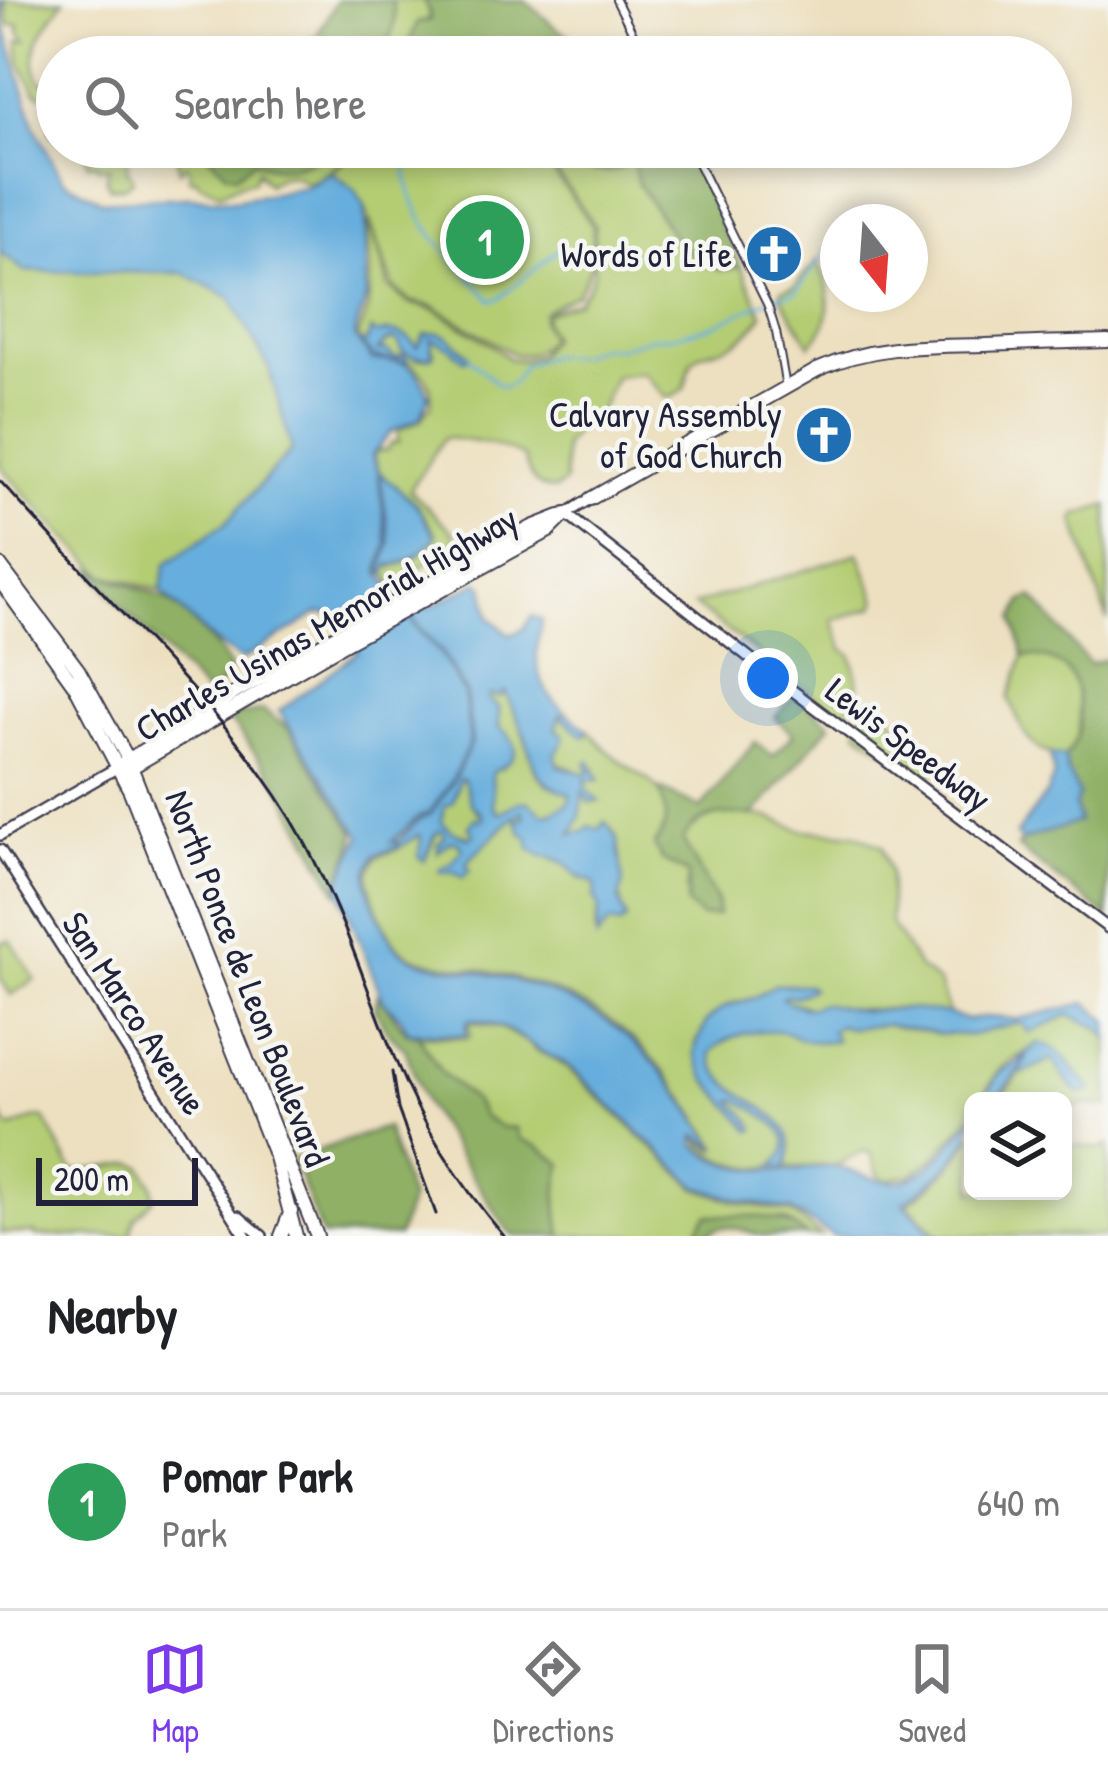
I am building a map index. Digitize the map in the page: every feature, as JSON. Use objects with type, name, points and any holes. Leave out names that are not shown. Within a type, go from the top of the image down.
[{"type":"highway","name":"Charles Usinas Memorial Highway","points":[[590,499],[834,362],[872,350],[1108,341]]},
{"type":"highway","name":"Charles Usinas Memorial Highway","points":[[126,764],[420,595],[550,531],[566,514]]},
{"type":"highway","name":"North Ponce de Leon Boulevard","points":[[0,565],[65,649],[114,731],[316,1236]]},
{"type":"highway","name":"North Ponce de Leon Boulevard","points":[[0,581],[126,764],[142,820],[269,1142],[296,1236]]},
{"type":"highway","name":"Charles Usinas Memorial Highway","points":[[126,764],[169,733],[340,641]]},
{"type":"highway","points":[[114,731],[135,744],[169,733]]},
{"type":"highway","points":[[280,1236],[291,1210]]},
{"type":"main road","name":"Charles Usinas Memorial Highway","points":[[566,514],[590,499]]},
{"type":"main road","name":"Lewis Speedway","points":[[566,514],[1108,928]]},
{"type":"main road","points":[[0,835],[126,764]]},
{"type":"main road","name":"San Marco Avenue","points":[[0,850],[246,1236]]},
{"type":"main road","name":"San Marco Avenue","points":[[226,1204],[262,1236]]},
{"type":"street","points":[[616,0],[634,36]]},
{"type":"street","points":[[700,168],[766,302],[786,388]]},
{"type":"green space","points":[[5,0],[64,0],[41,36],[36,36],[36,92],[20,62],[18,41],[26,40],[19,24],[9,25]]},
{"type":"green space","points":[[337,0],[392,0],[390,36],[317,36]]},
{"type":"green space","points":[[392,0],[423,0],[427,7],[422,36],[389,36]]},
{"type":"green space","points":[[423,0],[525,0],[571,36],[412,36],[417,23],[430,20]]},
{"type":"green space","points":[[109,168],[127,168],[133,178],[122,187],[109,187]]},
{"type":"green space","points":[[222,168],[245,168],[236,175]]},
{"type":"green space","points":[[331,168],[311,181],[285,176],[268,184],[258,171],[253,181],[221,193],[189,178],[190,170]]},
{"type":"green space","points":[[336,168],[550,168],[593,226],[591,266],[578,293],[544,312],[542,321],[549,337],[542,346],[514,354],[435,307],[410,301],[394,288],[365,207],[354,189],[331,172]]},
{"type":"green space","points":[[553,168],[635,168],[638,184],[673,236],[695,259],[720,270],[741,267],[763,315],[738,341],[695,359],[685,388],[672,397],[665,397],[643,372],[615,376],[597,417],[564,446],[565,482],[555,490],[533,480],[524,457],[484,443],[444,438],[410,490],[455,534],[455,543],[408,576],[412,584],[404,590],[394,588],[385,571],[416,558],[436,533],[415,503],[380,473],[374,455],[399,442],[397,431],[422,419],[432,397],[425,377],[403,355],[396,358],[377,350],[392,339],[418,359],[432,357],[429,337],[464,360],[469,356],[450,339],[432,334],[425,334],[417,347],[400,334],[371,330],[367,341],[361,342],[357,336],[367,310],[370,280],[367,221],[388,286],[408,303],[435,310],[509,359],[523,360],[537,356],[551,338],[545,314],[578,301],[587,289],[594,273],[595,226]]},
{"type":"green space","points":[[634,168],[696,168],[741,267],[720,270],[695,259],[638,184]]},
{"type":"green space","points":[[0,252],[25,271],[184,273],[231,298],[269,368],[292,449],[225,524],[166,564],[161,591],[105,575],[0,466]]},
{"type":"green space","points":[[817,261],[820,312],[827,312],[810,345],[780,295]]},
{"type":"green space","points":[[1108,505],[1108,621],[1074,520]]},
{"type":"green space","points":[[859,553],[877,601],[874,607],[833,620],[843,649],[851,654],[857,680],[853,702],[840,715],[694,605]]},
{"type":"green space","points":[[91,568],[180,610],[225,660],[230,668],[227,679],[207,695],[118,603]]},
{"type":"green space","points":[[1033,597],[1089,664],[1108,659],[1108,917],[1017,847],[1021,841],[1079,821],[1075,806],[1079,795],[1065,757],[1079,731],[1076,690],[1062,666],[1046,658],[1024,656],[1014,619],[1023,601]]},
{"type":"green space","points":[[1024,656],[1046,658],[1062,666],[1073,680],[1079,724],[1065,757],[1034,745],[1009,698]]},
{"type":"green space","points":[[504,691],[536,773],[546,784],[571,794],[569,803],[553,812],[543,814],[528,802],[499,813],[493,806],[492,771],[503,767],[514,745],[499,727],[499,708],[488,699]]},
{"type":"green space","points":[[794,695],[831,724],[753,816],[704,820],[683,841],[717,902],[718,915],[701,917],[687,905],[688,874],[662,860],[654,845],[665,819],[660,789],[701,808],[755,742],[773,756],[794,734],[775,718]]},
{"type":"green space","points":[[263,710],[288,728],[355,832],[338,893],[276,780],[229,719],[237,713]]},
{"type":"green space","points":[[868,711],[889,715],[913,737],[935,761],[932,774],[925,780],[858,731],[858,718]]},
{"type":"green space","points":[[563,714],[660,792],[666,808],[662,836],[689,874],[686,890],[717,902],[683,841],[685,833],[723,813],[767,817],[801,830],[855,834],[882,846],[890,873],[890,922],[919,968],[939,983],[949,1014],[821,1004],[811,1008],[782,1000],[795,985],[775,985],[754,998],[730,1004],[707,1021],[696,1044],[706,1079],[752,1131],[736,1098],[777,1126],[786,1152],[775,1165],[742,1165],[709,1151],[697,1138],[715,1150],[718,1147],[678,1090],[633,1039],[595,1011],[526,981],[420,959],[402,950],[386,926],[370,881],[377,857],[418,835],[428,852],[439,829],[462,849],[440,872],[463,877],[469,871],[465,864],[520,811],[530,848],[563,862],[578,878],[593,882],[599,906],[595,934],[598,937],[609,922],[620,925],[626,917],[618,850],[603,823],[599,829],[589,826],[571,834],[580,817],[583,792],[589,802],[596,802],[585,780],[599,779],[593,765],[584,774],[556,762],[557,729]]},
{"type":"green space","points":[[459,779],[464,780],[483,817],[477,820],[473,837],[453,832],[441,822]]},
{"type":"green space","points":[[10,940],[35,979],[11,995],[0,978],[0,943]]},
{"type":"green space","points":[[378,994],[483,1116],[500,1127],[516,1128],[519,1138],[563,1164],[557,1200],[562,1236],[514,1236],[507,1229],[426,1105],[405,1049],[386,1030],[375,1008]]},
{"type":"green space","points":[[1069,1015],[1098,1027],[1108,1038],[1108,1106],[1084,1104],[1072,1109],[1072,1092],[1006,1092],[1019,1075],[1052,1059],[1078,1093],[1091,1088],[1067,1059],[1039,1043],[998,1070],[985,1092],[964,1092],[964,1124],[933,1159],[912,1175],[885,1180],[871,1153],[864,1151],[837,1165],[785,1168],[790,1147],[786,1130],[728,1084],[711,1053],[726,1041],[756,1031],[786,1032],[819,1041],[835,1038],[830,1031],[839,1025],[888,1025],[972,1035],[1018,1023],[1029,1033]]},
{"type":"green space","points":[[472,1022],[501,1028],[566,1067],[696,1188],[739,1203],[790,1212],[821,1236],[807,1236],[785,1220],[708,1215],[694,1236],[562,1236],[558,1200],[562,1164],[519,1138],[516,1128],[500,1127],[483,1116],[474,1101],[441,1072],[418,1035],[466,1038],[471,1035],[468,1026]]},
{"type":"green space","points":[[0,1113],[12,1128],[44,1118],[73,1172],[133,1163],[142,1166],[154,1199],[135,1217],[133,1236],[0,1233]]},
{"type":"green space","points":[[386,1127],[410,1200],[398,1236],[322,1236],[293,1159]]},
{"type":"green space","points":[[1108,1145],[1108,1236],[939,1236],[907,1203],[944,1173],[964,1147],[964,1200],[1072,1200],[1072,1147],[1101,1149]]},
{"type":"green space","points":[[707,1215],[772,1219],[807,1236],[764,1236],[723,1227],[694,1236]]},
{"type":"water","points":[[0,0],[36,129],[36,168],[57,168],[63,180],[102,201],[235,200],[305,187],[331,172],[354,189],[365,207],[366,297],[354,337],[372,360],[402,363],[414,370],[429,396],[421,417],[392,431],[372,455],[387,544],[379,571],[464,693],[470,742],[429,813],[420,815],[391,842],[397,841],[396,848],[375,855],[368,879],[384,928],[397,948],[421,962],[540,989],[615,1027],[649,1057],[717,1148],[697,1135],[694,1143],[736,1166],[787,1171],[833,1167],[883,1181],[903,1181],[931,1165],[964,1128],[964,1145],[958,1154],[903,1202],[935,1236],[833,1236],[791,1210],[697,1186],[568,1065],[519,1036],[472,1019],[467,1022],[466,1035],[409,1032],[383,1000],[341,894],[340,881],[361,836],[279,711],[358,652],[334,614],[319,613],[242,660],[217,644],[161,591],[166,564],[225,524],[292,450],[269,368],[231,298],[184,273],[25,271],[0,252]]},
{"type":"water","points":[[371,330],[400,334],[417,347],[425,334],[438,333],[469,358],[464,360],[431,339],[432,357],[410,355],[392,339],[378,351],[396,358],[403,355],[409,362],[373,357],[361,342],[367,341]]},
{"type":"water","points":[[380,473],[415,503],[436,537],[410,560],[389,565],[385,574],[382,570],[390,544]]},
{"type":"water","points":[[478,582],[484,586],[490,617],[510,635],[522,630],[532,616],[542,620],[537,657],[543,685],[589,731],[581,735],[560,715],[555,729],[564,741],[555,755],[559,766],[584,774],[590,771],[586,763],[590,761],[599,780],[585,780],[599,801],[589,802],[583,792],[580,817],[571,834],[589,826],[599,829],[606,822],[617,837],[623,881],[619,900],[626,921],[609,923],[597,938],[599,906],[593,882],[563,862],[530,849],[529,838],[516,819],[524,819],[523,811],[466,863],[470,870],[463,877],[440,872],[462,849],[452,840],[438,852],[445,837],[442,830],[436,833],[424,861],[419,857],[421,836],[397,849],[398,841],[431,814],[472,742],[466,692],[442,652],[409,612],[424,603],[428,608]],"holes":[[[505,691],[542,779],[570,794],[569,803],[551,813],[543,814],[529,802],[499,813],[493,806],[492,772],[515,752],[512,740],[499,727],[499,708],[488,699]],[[460,779],[483,819],[475,818],[469,827],[474,835],[470,838],[441,822]]]},
{"type":"water","points":[[1050,754],[1065,757],[1079,795],[1075,806],[1079,822],[1021,841],[1016,835],[1047,793],[1054,775]]},
{"type":"water","points":[[775,985],[812,988],[782,999],[802,1007],[821,1003],[863,1011],[912,1009],[968,1020],[1019,1019],[1086,1003],[1108,1020],[1108,1038],[1098,1027],[1069,1015],[1029,1033],[1018,1023],[972,1035],[888,1025],[839,1025],[831,1031],[836,1040],[832,1041],[806,1041],[776,1031],[735,1037],[711,1053],[728,1084],[786,1131],[790,1148],[785,1168],[771,1167],[786,1146],[778,1127],[736,1099],[752,1131],[706,1079],[695,1054],[707,1021],[722,1008]]},
{"type":"water","points":[[1039,1043],[1048,1046],[1091,1088],[1079,1093],[1052,1059],[1019,1075],[1027,1057],[1017,1060]]},
{"type":"water","points":[[1027,1057],[1002,1092],[988,1092],[1000,1072]]},
{"type":"waterway","points":[[407,168],[410,192],[430,231],[491,300],[500,298],[561,247]]},
{"type":"waterway","points":[[467,356],[504,387],[524,365],[549,356],[577,356],[599,347],[618,348],[712,326],[796,292],[820,260]]},
{"type":"railway","points":[[0,481],[205,703],[287,811],[330,894],[417,1106],[457,1174],[504,1236]]},
{"type":"railway","points":[[392,1072],[398,1109],[436,1214]]},
{"type":"place","name":"Pomar Park","points":[[485,240]]},
{"type":"place","name":"Words of Life","points":[[774,254]]},
{"type":"place","name":"Calvary Assembly of God Church","points":[[824,435]]}]
